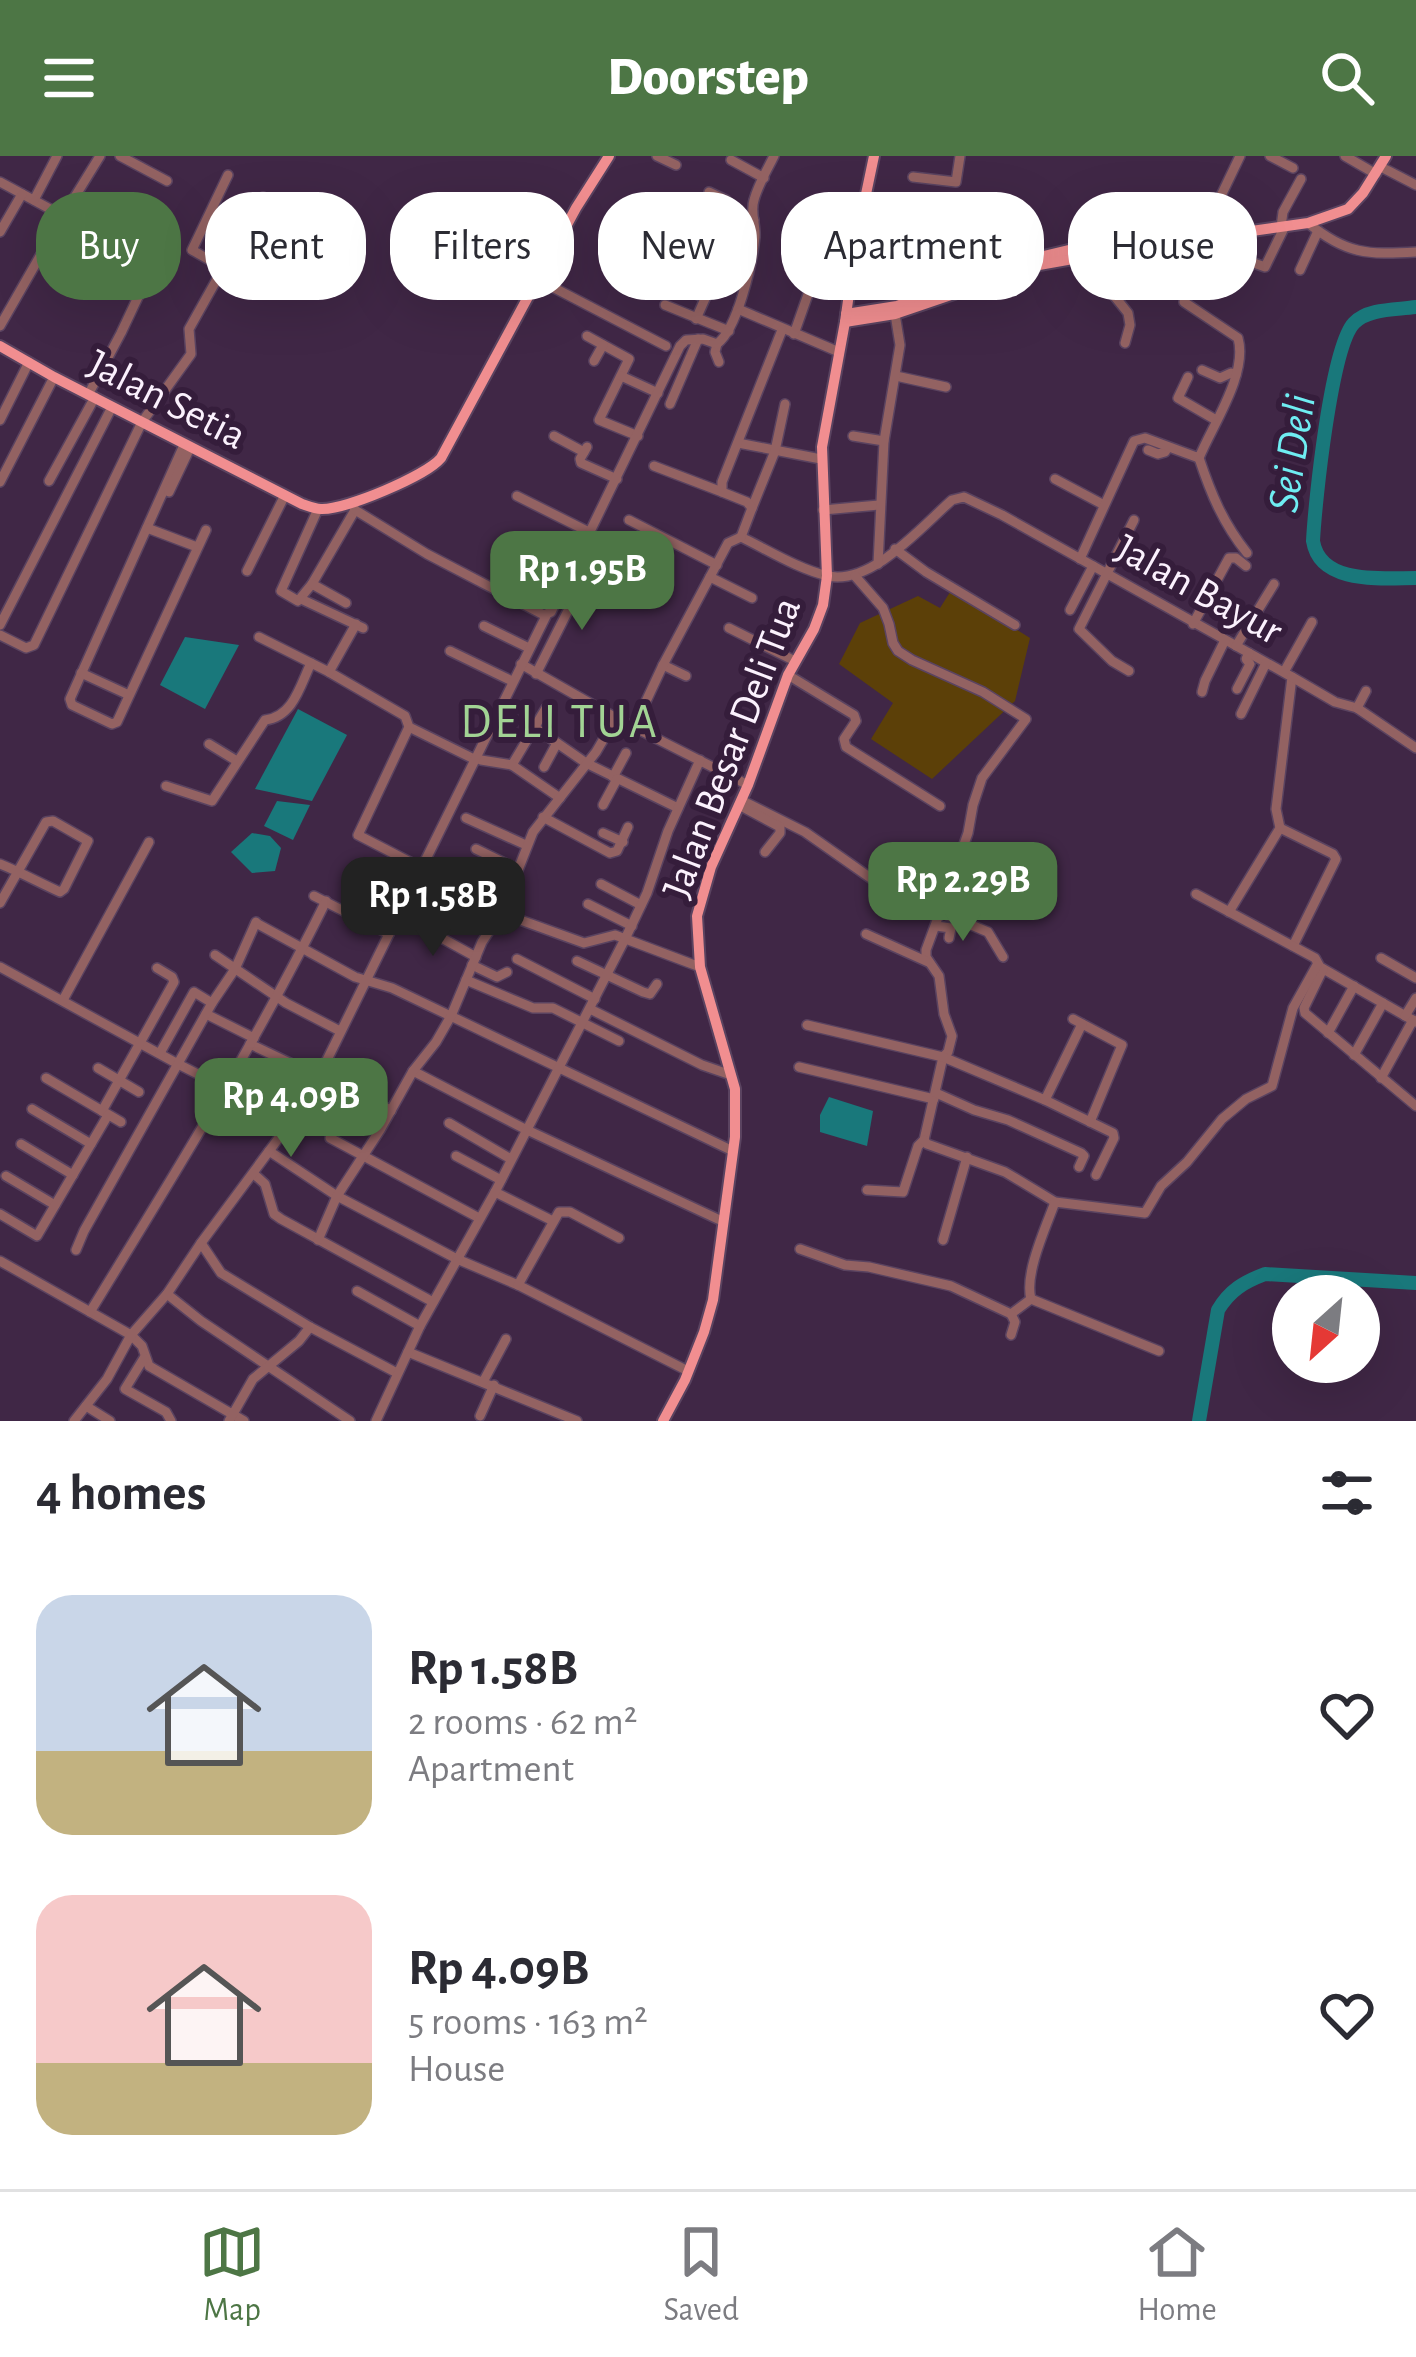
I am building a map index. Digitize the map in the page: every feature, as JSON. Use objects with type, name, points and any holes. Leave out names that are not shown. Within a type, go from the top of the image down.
[{"type":"main road","points":[[574,210],[609,156]]},
{"type":"main road","name":"Jalan Besar Deli Tua","points":[[866,192],[874,156]]},
{"type":"main road","points":[[1257,230],[1313,227],[1348,209],[1381,166]]},
{"type":"main road","points":[[846,318],[897,306],[1037,256],[1068,251]]},
{"type":"main road","points":[[846,318],[895,314],[1012,272],[1068,260]]},
{"type":"main road","points":[[313,507],[353,507],[430,470],[526,300]]},
{"type":"main road","name":"Jalan Besar Deli Tua","points":[[663,1421],[704,1332],[713,1300],[736,1107],[700,967],[697,916],[711,867],[748,785],[788,675],[818,621],[827,575],[821,459],[848,300]]},
{"type":"main road","name":"Jalan Setia","points":[[1,349],[313,507]]},
{"type":"street","points":[[0,182],[34,200],[58,156]]},
{"type":"street","points":[[78,192],[100,156]]},
{"type":"street","points":[[120,156],[167,182]]},
{"type":"street","points":[[657,156],[676,164]]},
{"type":"street","points":[[757,193],[774,156]]},
{"type":"street","points":[[913,177],[956,182],[960,156]]},
{"type":"street","points":[[1222,192],[1240,156]]},
{"type":"street","points":[[1270,156],[1293,168]]},
{"type":"street","points":[[1345,156],[1381,166],[1416,185]]},
{"type":"street","points":[[731,160],[764,178]]},
{"type":"street","points":[[192,250],[229,175]]},
{"type":"street","points":[[1257,264],[1265,267],[1283,226],[1283,212],[1301,179]]},
{"type":"street","points":[[0,232],[22,194]]},
{"type":"street","points":[[1300,270],[1313,227],[1349,250],[1416,252]]},
{"type":"street","points":[[181,244],[205,257]]},
{"type":"street","points":[[0,326],[36,263]]},
{"type":"street","points":[[574,298],[666,346]]},
{"type":"street","points":[[0,635],[26,648],[34,646],[142,422],[190,354],[189,328],[205,299]]},
{"type":"street","points":[[49,481],[137,300]]},
{"type":"street","points":[[696,319],[704,300]]},
{"type":"street","points":[[74,1421],[107,1379],[131,1335],[167,1294],[254,1174],[320,1072],[682,343],[723,341],[739,300]]},
{"type":"street","points":[[794,334],[806,300]]},
{"type":"street","points":[[1117,300],[1130,325],[1125,343]]},
{"type":"street","points":[[1184,300],[1238,338],[1236,375],[1199,458],[1213,500],[1246,553]]},
{"type":"street","points":[[665,305],[729,331]]},
{"type":"street","points":[[738,309],[839,352]]},
{"type":"street","points":[[878,563],[884,441],[900,337],[895,314]]},
{"type":"street","points":[[722,492],[724,476],[782,329]]},
{"type":"street","points":[[587,336],[629,358],[599,420],[638,436]]},
{"type":"street","points":[[670,404],[698,339]]},
{"type":"street","points":[[717,344],[718,362]]},
{"type":"street","points":[[594,361],[603,345]]},
{"type":"street","points":[[0,420],[29,362]]},
{"type":"street","points":[[1202,370],[1220,378],[1236,375]]},
{"type":"street","points":[[621,376],[658,393]]},
{"type":"street","points":[[896,376],[946,387]]},
{"type":"street","points":[[0,482],[54,377]]},
{"type":"street","points":[[1188,377],[1178,398],[1216,419]]},
{"type":"street","points":[[634,727],[728,543],[741,537],[775,451],[784,404]]},
{"type":"street","points":[[0,626],[112,407]]},
{"type":"street","points":[[554,436],[585,450],[581,463],[617,479]]},
{"type":"street","points":[[853,436],[884,441]]},
{"type":"street","points":[[1080,559],[1134,441],[1144,438],[1199,458]]},
{"type":"street","points":[[739,442],[821,459]]},
{"type":"street","points":[[187,446],[70,703],[112,724],[117,722],[206,530]]},
{"type":"street","points":[[1148,450],[1158,454],[1168,447]]},
{"type":"street","points":[[654,466],[752,508]]},
{"type":"street","points":[[1055,479],[1104,505]]},
{"type":"street","points":[[247,571],[285,496]]},
{"type":"street","points":[[517,496],[591,533]]},
{"type":"street","name":"Jalan Bayur","points":[[827,575],[855,575],[878,563],[952,500],[964,497],[1002,514],[1288,675],[1276,809],[1280,828]]},
{"type":"street","points":[[823,510],[879,505]]},
{"type":"street","points":[[313,507],[281,591],[359,626],[329,672]]},
{"type":"street","points":[[302,599],[353,507],[427,554],[564,618]]},
{"type":"street","points":[[629,520],[717,565]]},
{"type":"street","points":[[1129,671],[1079,630],[1133,520]]},
{"type":"street","points":[[149,530],[197,547]]},
{"type":"street","points":[[741,537],[827,575]]},
{"type":"street","points":[[524,541],[574,567]]},
{"type":"street","points":[[896,549],[1015,625]]},
{"type":"street","points":[[1193,624],[1229,558],[1246,566]]},
{"type":"street","points":[[1070,610],[1093,566]]},
{"type":"street","points":[[536,674],[586,573]]},
{"type":"street","points":[[855,575],[883,608],[898,651],[983,692],[1026,719],[982,778],[968,833],[926,950],[928,962]]},
{"type":"street","points":[[710,577],[752,598]]},
{"type":"street","points":[[312,584],[346,603]]},
{"type":"street","points":[[1202,692],[1230,643],[1274,584]]},
{"type":"street","points":[[1312,622],[1288,675],[1335,702],[1357,708],[1416,748]]},
{"type":"street","points":[[484,626],[545,656]]},
{"type":"street","points":[[729,628],[795,661]]},
{"type":"street","points":[[259,638],[405,716],[409,728],[358,835],[501,913],[584,943],[612,934],[700,967]]},
{"type":"street","points":[[451,651],[512,681]]},
{"type":"street","points":[[1237,689],[1250,664],[1246,660],[1249,653]]},
{"type":"street","points":[[166,786],[212,801],[218,796],[265,720],[280,718],[287,711],[311,663]]},
{"type":"street","points":[[1241,714],[1266,663]]},
{"type":"street","points":[[521,664],[748,785]]},
{"type":"street","points":[[663,665],[686,676]]},
{"type":"street","points":[[81,673],[129,695]]},
{"type":"street","points":[[788,675],[854,715],[856,721],[844,740],[846,747],[940,806]]},
{"type":"street","points":[[1357,708],[1366,692]]},
{"type":"street","points":[[512,765],[546,708]]},
{"type":"street","points":[[318,1240],[338,1196],[451,1016],[484,938],[501,913],[526,845],[616,718]]},
{"type":"street","points":[[534,727],[586,763],[678,808]]},
{"type":"street","points":[[409,728],[477,759],[512,765],[560,798]]},
{"type":"street","points":[[544,767],[557,743]]},
{"type":"street","points":[[208,744],[236,761]]},
{"type":"street","points":[[603,805],[626,753]]},
{"type":"street","points":[[376,1421],[433,1301],[626,939],[700,760]]},
{"type":"street","points":[[740,802],[805,832],[872,879],[988,932],[1003,957]]},
{"type":"street","points":[[740,802],[780,827],[764,853]]},
{"type":"street","points":[[466,818],[526,845]]},
{"type":"street","points":[[543,818],[610,853],[617,851],[628,827]]},
{"type":"street","points":[[0,864],[18,872],[62,891],[88,841],[53,821],[46,822],[18,872],[0,903]]},
{"type":"street","points":[[1229,912],[1280,828],[1333,854],[1336,859],[1293,946]]},
{"type":"street","points":[[603,833],[623,842]]},
{"type":"street","points":[[63,1000],[149,842]]},
{"type":"street","points":[[476,849],[517,868]]},
{"type":"street","points":[[601,884],[641,905]]},
{"type":"street","points":[[1196,895],[1315,958],[1320,967],[1411,1019]]},
{"type":"street","points":[[314,896],[389,934]]},
{"type":"street","points":[[90,1312],[227,1088],[326,901]]},
{"type":"street","points":[[588,904],[632,926]]},
{"type":"street","points":[[400,915],[497,976],[507,972]]},
{"type":"street","points":[[76,1250],[258,920],[367,981],[392,988],[733,1150]]},
{"type":"street","points":[[936,926],[950,928],[949,938]]},
{"type":"street","points":[[866,934],[928,962],[939,976],[952,1036],[908,1183],[902,1193],[867,1190]]},
{"type":"street","points":[[215,955],[298,1010],[340,1031]]},
{"type":"street","points":[[1382,958],[1416,979]]},
{"type":"street","points":[[517,959],[702,1065],[731,1075]]},
{"type":"street","points":[[577,962],[650,994],[657,984]]},
{"type":"street","points":[[0,967],[290,1121]]},
{"type":"street","points":[[1320,967],[1304,1011],[1412,1103],[1416,1086]]},
{"type":"street","points":[[924,1140],[1005,1172],[1055,1202],[1145,1213],[1161,1186],[1222,1119],[1272,1086],[1293,1008],[1320,967]]},
{"type":"street","points":[[0,1214],[37,1236],[91,1144],[174,979],[157,968]]},
{"type":"street","points":[[466,980],[533,1008],[550,1007],[619,1041]]},
{"type":"street","points":[[1328,1033],[1354,986]]},
{"type":"street","points":[[160,1053],[194,992],[252,1041],[391,1111]]},
{"type":"street","points":[[1381,1078],[1411,1019],[1416,998]]},
{"type":"street","points":[[1354,1055],[1383,1003]]},
{"type":"street","points":[[1045,1100],[1077,1022],[1122,1046],[1090,1122]]},
{"type":"street","points":[[807,1025],[943,1057],[1090,1122],[1114,1135],[1096,1175]]},
{"type":"street","points":[[799,1067],[935,1096],[1008,1120],[1082,1153],[1078,1168]]},
{"type":"street","points":[[98,1068],[139,1092]]},
{"type":"street","points":[[413,1071],[722,1221]]},
{"type":"street","points":[[46,1078],[121,1122]]},
{"type":"street","points":[[32,1109],[91,1144]]},
{"type":"street","points":[[449,1124],[511,1159]]},
{"type":"street","points":[[330,1138],[479,1218]]},
{"type":"street","points":[[21,1144],[73,1175]]},
{"type":"street","points":[[269,1151],[338,1196],[688,1370]]},
{"type":"street","points":[[456,1156],[501,1180]]},
{"type":"street","points":[[944,1240],[967,1157]]},
{"type":"street","points":[[254,1174],[266,1186],[274,1214],[433,1301]]},
{"type":"street","points":[[5,1176],[55,1205]]},
{"type":"street","points":[[494,1192],[553,1221]]},
{"type":"street","points":[[1055,1202],[1033,1269],[1031,1299],[1159,1352]]},
{"type":"street","points":[[518,1285],[553,1221],[564,1210],[619,1238]]},
{"type":"street","points":[[201,1243],[221,1273],[397,1373]]},
{"type":"street","points":[[800,1249],[845,1265],[951,1286],[1012,1314],[1011,1335]]},
{"type":"street","points":[[0,1261],[131,1335],[142,1346],[148,1366],[231,1418],[244,1421]]},
{"type":"street","points":[[357,1291],[420,1327]]},
{"type":"street","points":[[167,1294],[201,1322],[350,1421]]},
{"type":"street","points":[[1012,1314],[1031,1299]]},
{"type":"street","points":[[231,1418],[250,1383],[310,1327]]},
{"type":"street","points":[[480,1416],[506,1339]]},
{"type":"street","points":[[408,1352],[577,1421]]},
{"type":"street","points":[[144,1358],[125,1390],[166,1412],[171,1421]]},
{"type":"street","points":[[86,1406],[110,1421]]},
{"type":"shaded area","points":[[952,589],[1030,638],[1015,701],[932,779],[871,739],[893,703],[839,664],[860,623],[918,596],[940,608]]},
{"type":"shaded area","points":[[185,637],[239,645],[205,709],[160,685]]},
{"type":"shaded area","points":[[298,709],[347,735],[312,801],[255,789]]},
{"type":"shaded area","points":[[277,801],[310,805],[293,840],[264,826]]},
{"type":"shaded area","points":[[252,833],[270,836],[281,848],[275,871],[252,873],[231,852]]},
{"type":"shaded area","points":[[829,1097],[873,1111],[867,1146],[820,1132],[820,1115]]},
{"type":"waterway","name":"Sei Deli","points":[[1416,307],[1367,315],[1354,323],[1346,338],[1326,427],[1313,541],[1318,555],[1340,572],[1370,578],[1416,578]]},
{"type":"waterway","name":"Sei Deli","points":[[1199,1421],[1218,1310],[1244,1284],[1265,1274],[1416,1283]]},
{"type":"district","name":"DELI TUA","points":[[560,720]]}]
